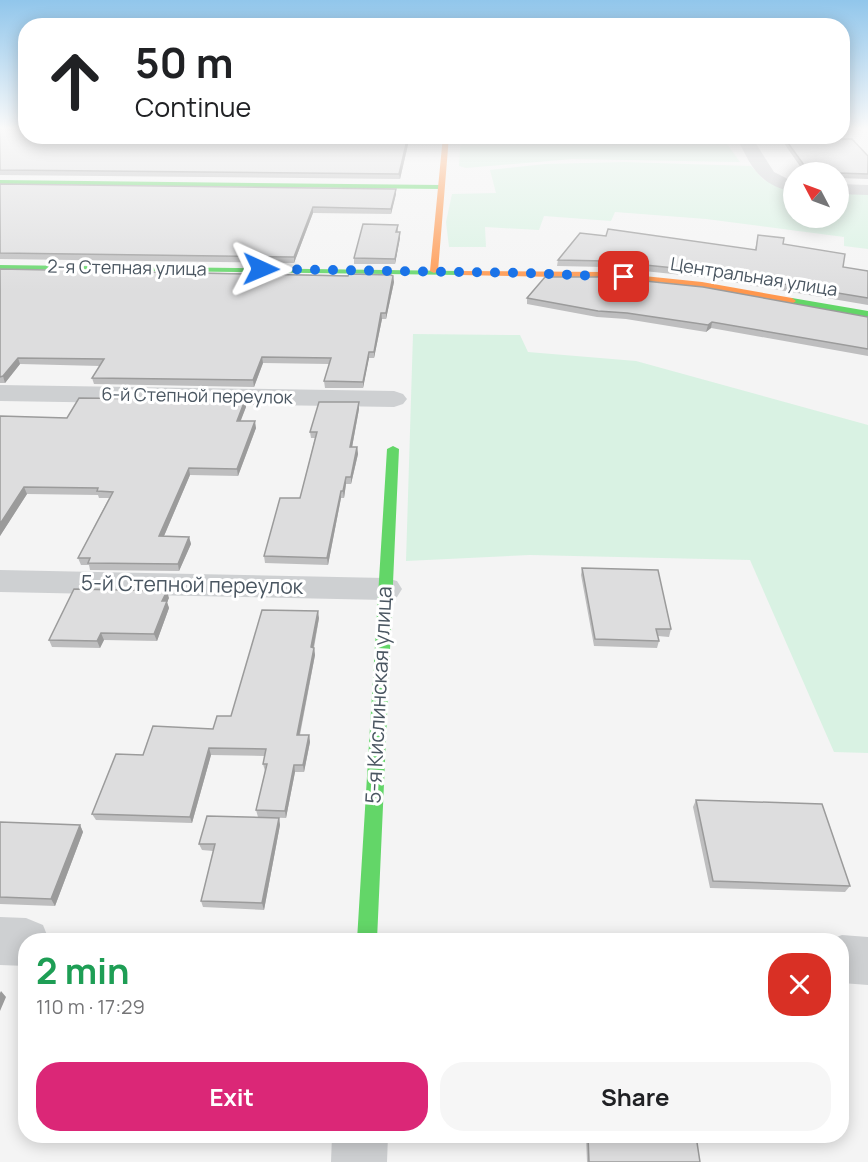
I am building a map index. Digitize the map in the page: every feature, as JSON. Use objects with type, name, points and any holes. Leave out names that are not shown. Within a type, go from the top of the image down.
[{"type":"street","points":[[108,183],[441,187]]},
{"type":"street","points":[[434,271],[441,183]]},
{"type":"street","points":[[849,189],[868,190]]},
{"type":"street","name":"2-я Степная улица","points":[[0,267],[527,273]]},
{"type":"street","name":"Центральная улица","points":[[527,273],[605,275],[702,285],[868,314]]},
{"type":"street","name":"6-й Степной переулок","points":[[0,393],[394,399]]},
{"type":"street","name":"5-я Кислинская улица","points":[[367,933],[393,449]]},
{"type":"street","name":"5-й Степной переулок","points":[[0,581],[385,589]]},
{"type":"street","points":[[0,941],[18,942]]},
{"type":"street","points":[[849,960],[868,961]]},
{"type":"street","points":[[359,1162],[360,1143]]},
{"type":"green space","points":[[493,183],[776,183],[783,185],[783,228],[849,228],[849,191],[868,192],[868,249],[844,246],[844,237],[706,219],[615,212],[611,221],[544,216],[539,230],[485,227],[486,247],[449,247],[446,222],[452,194],[496,193]]},
{"type":"green space","points":[[413,334],[520,335],[528,352],[636,361],[868,425],[868,753],[834,752],[750,560],[530,555],[406,561]]},
{"type":"building","points":[[0,184],[396,189],[391,209],[313,207],[294,257],[0,253]]},
{"type":"building","points":[[363,224],[398,225],[396,232],[400,232],[395,259],[354,258]]},
{"type":"building","points":[[608,229],[756,250],[758,235],[784,238],[783,244],[845,254],[843,267],[868,271],[868,298],[704,271],[606,261],[558,260],[580,233],[606,236]]},
{"type":"building","points":[[0,269],[393,276],[386,313],[381,313],[374,352],[369,352],[363,382],[324,381],[331,358],[262,357],[253,380],[92,378],[104,359],[18,358],[0,377]]},
{"type":"building","points":[[545,277],[606,277],[703,287],[868,317],[868,349],[712,322],[708,325],[598,311],[527,298]]},
{"type":"building","points":[[79,398],[245,400],[237,421],[255,421],[237,469],[189,468],[159,536],[189,537],[178,564],[88,563],[90,558],[78,558],[113,492],[97,491],[98,488],[24,487],[0,524],[0,416],[67,418]]},
{"type":"building","points":[[319,402],[359,402],[350,447],[357,447],[351,477],[346,477],[343,491],[341,491],[327,558],[264,556],[280,498],[300,498],[317,432],[310,432]]},
{"type":"building","points":[[582,568],[658,570],[671,629],[656,629],[659,641],[595,639]]},
{"type":"building","points":[[74,589],[167,591],[162,601],[167,601],[154,634],[101,633],[97,641],[49,640]]},
{"type":"building","points":[[262,610],[318,611],[311,647],[314,648],[297,735],[309,735],[303,765],[294,765],[285,811],[256,810],[267,764],[263,764],[266,749],[209,748],[190,817],[92,814],[116,754],[143,755],[153,726],[213,729],[217,716],[231,716]]},
{"type":"building","points":[[696,800],[822,804],[850,886],[713,881]]},
{"type":"building","points":[[207,816],[279,818],[262,903],[201,901],[215,844],[199,844]]},
{"type":"building","points":[[0,822],[80,825],[51,899],[0,897]]},
{"type":"building","points":[[588,1143],[697,1143],[700,1162],[589,1162]]},
{"type":"traffic: fast","points":[[108,183],[441,187]]},
{"type":"traffic: fast","points":[[0,267],[460,273]]},
{"type":"traffic: fast","points":[[792,301],[868,314]]},
{"type":"traffic: fast","points":[[367,933],[393,449]]},
{"type":"traffic: slow","points":[[434,271],[442,183]]},
{"type":"traffic: slow","points":[[460,273],[605,275],[702,285],[792,301]]},
{"type":"route","points":[[261,269],[527,273],[624,277]]}]
